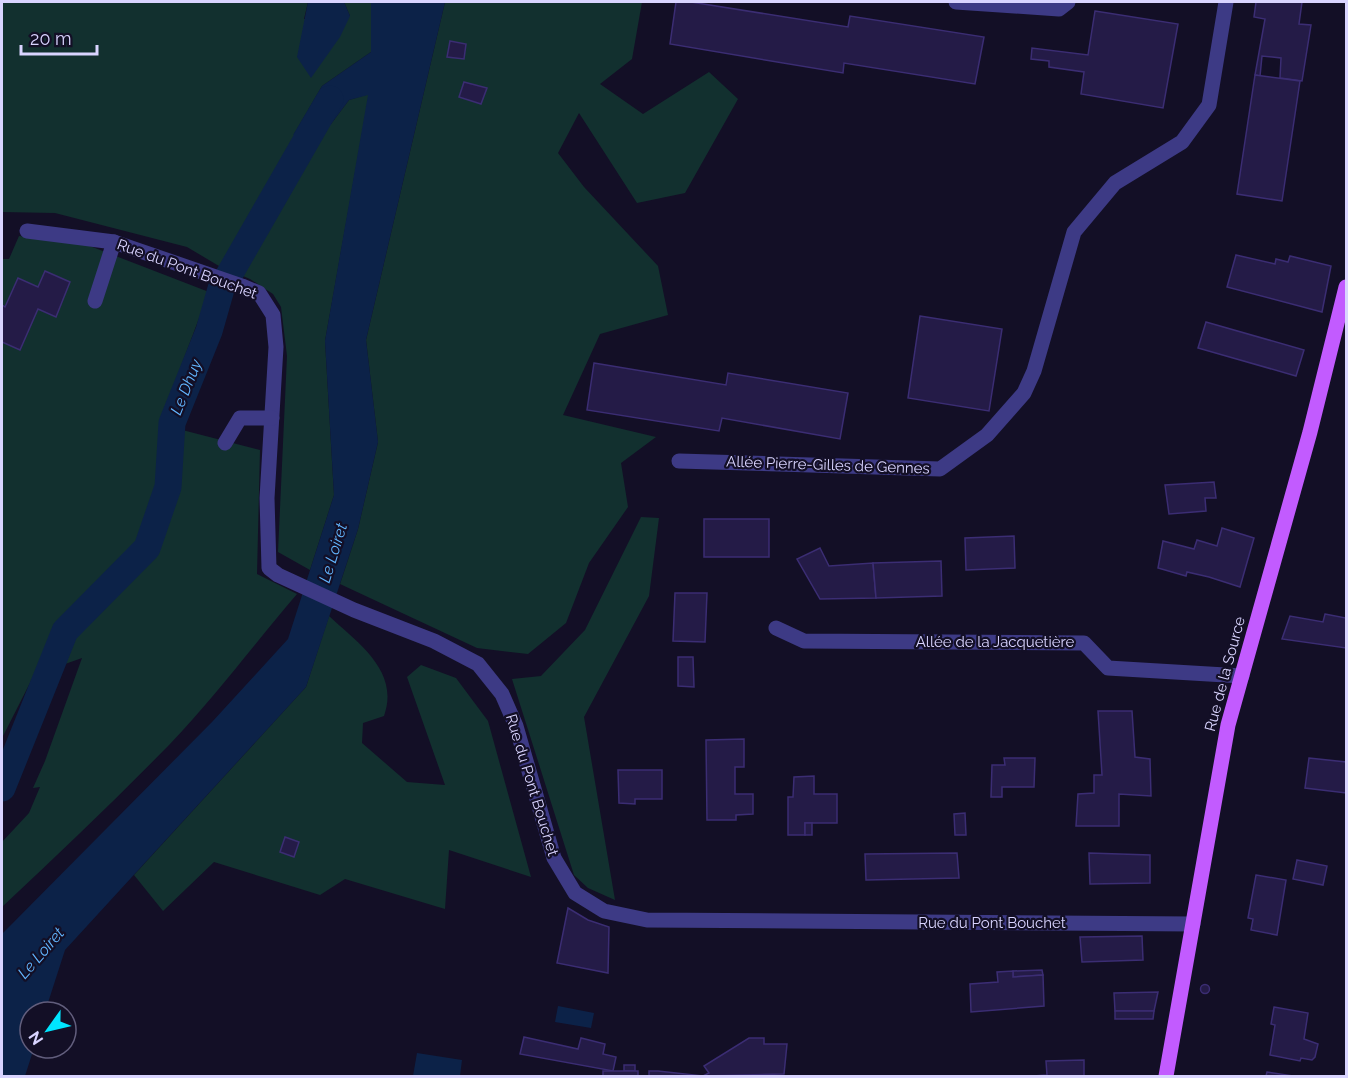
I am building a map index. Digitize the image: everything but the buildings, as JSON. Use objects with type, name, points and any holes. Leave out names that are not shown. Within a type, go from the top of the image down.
[{"type":"main road","name":"Rue de la Source","points":[[1166,1077],[1228,725],[1310,432],[1347,287]]},
{"type":"street","points":[[956,2],[1059,9],[1068,2]]},
{"type":"street","name":"Allée Pierre-Gilles de Gennes","points":[[679,461],[940,469],[987,435],[1024,393],[1034,371],[1074,232],[1115,183],[1182,142],[1209,105],[1226,2]]},
{"type":"street","name":"Rue du Pont Bouchet","points":[[27,231],[114,242],[260,293],[273,315],[276,347],[267,559],[269,568],[278,575],[354,610],[434,641],[478,664],[502,694],[516,726],[554,858],[575,893],[604,911],[647,920],[1193,924]]},
{"type":"street","points":[[95,301],[114,242]]},
{"type":"street","points":[[225,443],[240,418],[272,418]]},
{"type":"street","name":"Allée de la Jacquetière","points":[[776,628],[804,641],[1084,643],[1108,668],[1242,676]]},
{"type":"green space","points":[[2,2],[308,2],[304,19],[350,16],[344,2],[371,2],[371,52],[322,86],[294,134],[331,124],[349,100],[369,94],[325,341],[334,495],[310,570],[278,552],[287,356],[281,307],[273,294],[250,279],[219,266],[187,247],[55,213],[2,212]]},
{"type":"green space","points":[[445,2],[642,2],[632,59],[600,84],[643,114],[709,72],[738,99],[685,193],[637,203],[579,113],[558,153],[584,187],[658,266],[668,315],[600,334],[563,415],[656,437],[621,463],[628,507],[589,563],[566,623],[528,654],[477,648],[340,584],[358,529],[378,442],[366,340]]},
{"type":"green space","points":[[19,236],[82,243],[209,292],[159,424],[260,450],[257,574],[297,594],[187,726],[87,827],[2,907],[2,842],[29,813],[40,787],[33,788],[82,658],[34,675],[2,738],[2,259],[9,259]]},
{"type":"green space","points":[[641,517],[659,518],[649,596],[584,717],[615,900],[588,888],[574,875],[512,679],[541,676],[585,630]]},
{"type":"green space","points":[[329,616],[373,659],[386,685],[387,700],[384,716],[363,723],[362,743],[407,782],[445,785],[407,677],[421,665],[456,678],[488,721],[531,877],[449,850],[445,909],[345,879],[320,895],[214,862],[163,911],[134,875],[306,687]]},
{"type":"water","points":[[308,2],[344,2],[350,16],[340,37],[311,78],[297,57]]},
{"type":"water","name":"Le Loiret","points":[[371,2],[445,2],[366,340],[378,442],[358,529],[306,687],[65,950],[49,1000],[18,1000],[18,1060],[30,1060],[25,1076],[2,1076],[2,934],[212,722],[288,639],[334,495],[325,341],[368,95],[349,100],[331,124],[293,135],[322,86],[371,52]]},
{"type":"water","points":[[558,1006],[594,1013],[591,1028],[555,1022]]},
{"type":"water","points":[[417,1053],[462,1060],[460,1076],[413,1076]]},
{"type":"waterway","name":"Le Dhuy","points":[[2,788],[65,631],[147,548],[168,487],[172,423],[209,331],[221,289],[330,99]]}]
